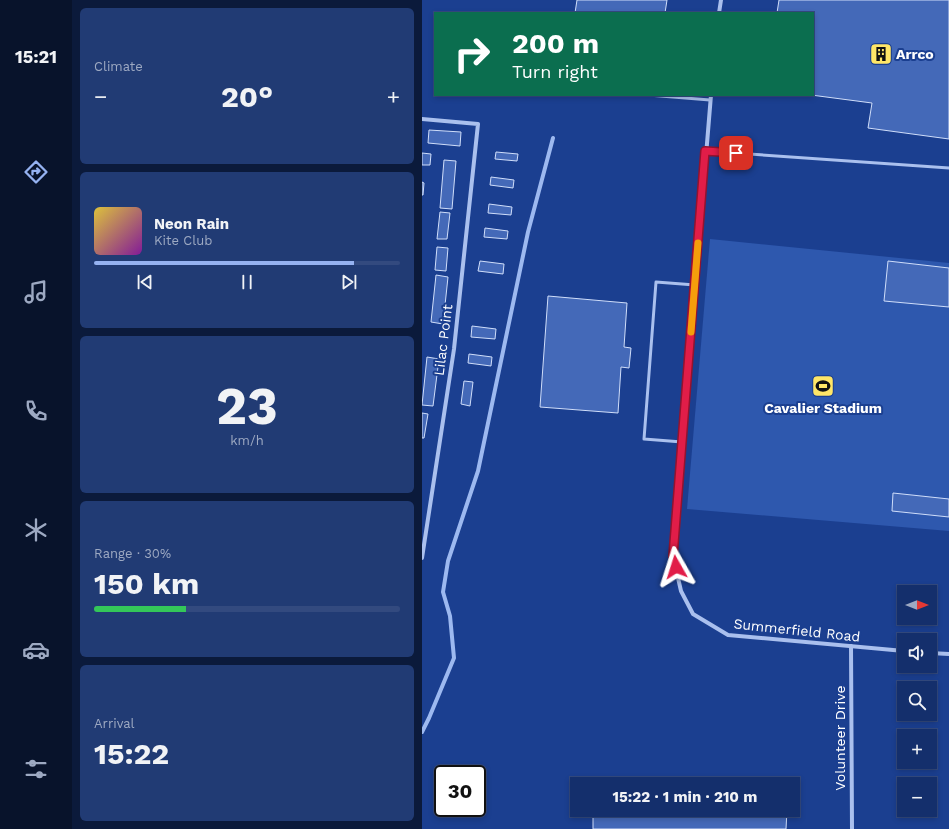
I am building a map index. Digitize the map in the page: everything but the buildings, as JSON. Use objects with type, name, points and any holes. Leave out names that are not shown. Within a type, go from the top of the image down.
[{"type":"street","points":[[719,12],[720,0]]},
{"type":"street","points":[[682,442],[705,151],[711,97]]},
{"type":"street","name":"Lilac Point","points":[[422,119],[478,124],[454,348],[422,558]]},
{"type":"street","name":"Summerfield Road","points":[[682,442],[673,556],[681,591],[693,614],[728,635],[897,650]]},
{"type":"street","name":"Volunteer Drive","points":[[851,646],[852,829]]},
{"type":"street","points":[[937,653],[949,654]]},
{"type":"lane","points":[[680,96],[711,97]]},
{"type":"lane","points":[[705,151],[949,168]]},
{"type":"lane","points":[[682,442],[644,439],[656,282],[695,285]]},
{"type":"shaded area","name":"Cavalier Stadium","points":[[710,239],[949,263],[949,531],[687,509]]},
{"type":"waterway","points":[[422,732],[454,658],[450,616],[443,592],[448,561],[478,471],[528,232],[553,138]]},
{"type":"slow traffic","points":[[691,332],[698,243]]},
{"type":"place","name":"Arrco","points":[[881,54]]},
{"type":"place","name":"Cavalier Stadium","points":[[823,386]]},
{"type":"route","points":[[676,567],[673,556],[705,151],[736,153]]}]
